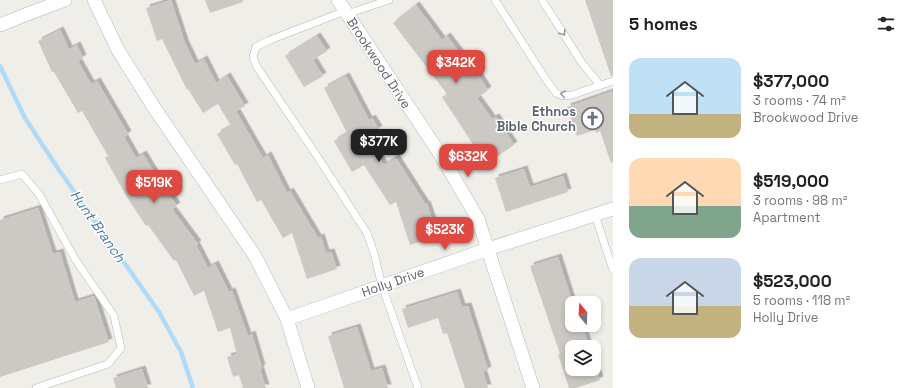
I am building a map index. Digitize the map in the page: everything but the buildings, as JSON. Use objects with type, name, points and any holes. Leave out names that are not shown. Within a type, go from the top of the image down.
[{"type":"street","points":[[0,25],[65,0]]},
{"type":"street","points":[[94,0],[118,50],[153,106],[255,256],[287,319],[308,388]]},
{"type":"street","name":"Brookwood Drive","points":[[343,8],[440,154],[478,219],[533,388]]},
{"type":"street","name":"Holly Drive","points":[[287,319],[488,249],[613,209]]},
{"type":"lane","points":[[389,0],[343,8],[256,47],[253,57],[261,73],[367,233],[374,253],[382,286],[418,388]]},
{"type":"lane","points":[[495,0],[556,93],[563,96],[572,95],[613,81]]},
{"type":"lane","points":[[542,0],[582,63],[600,85]]},
{"type":"lane","points":[[0,180],[22,174],[40,194],[75,259],[114,316],[121,348],[108,364],[36,388]]},
{"type":"lane","points":[[595,215],[613,270]]},
{"type":"waterway","name":"Hunt Branch","points":[[0,66],[25,118],[59,170],[159,312],[181,352],[193,388]]},
{"type":"place","name":"Ethnos Bible Church","points":[[592,118]]}]
